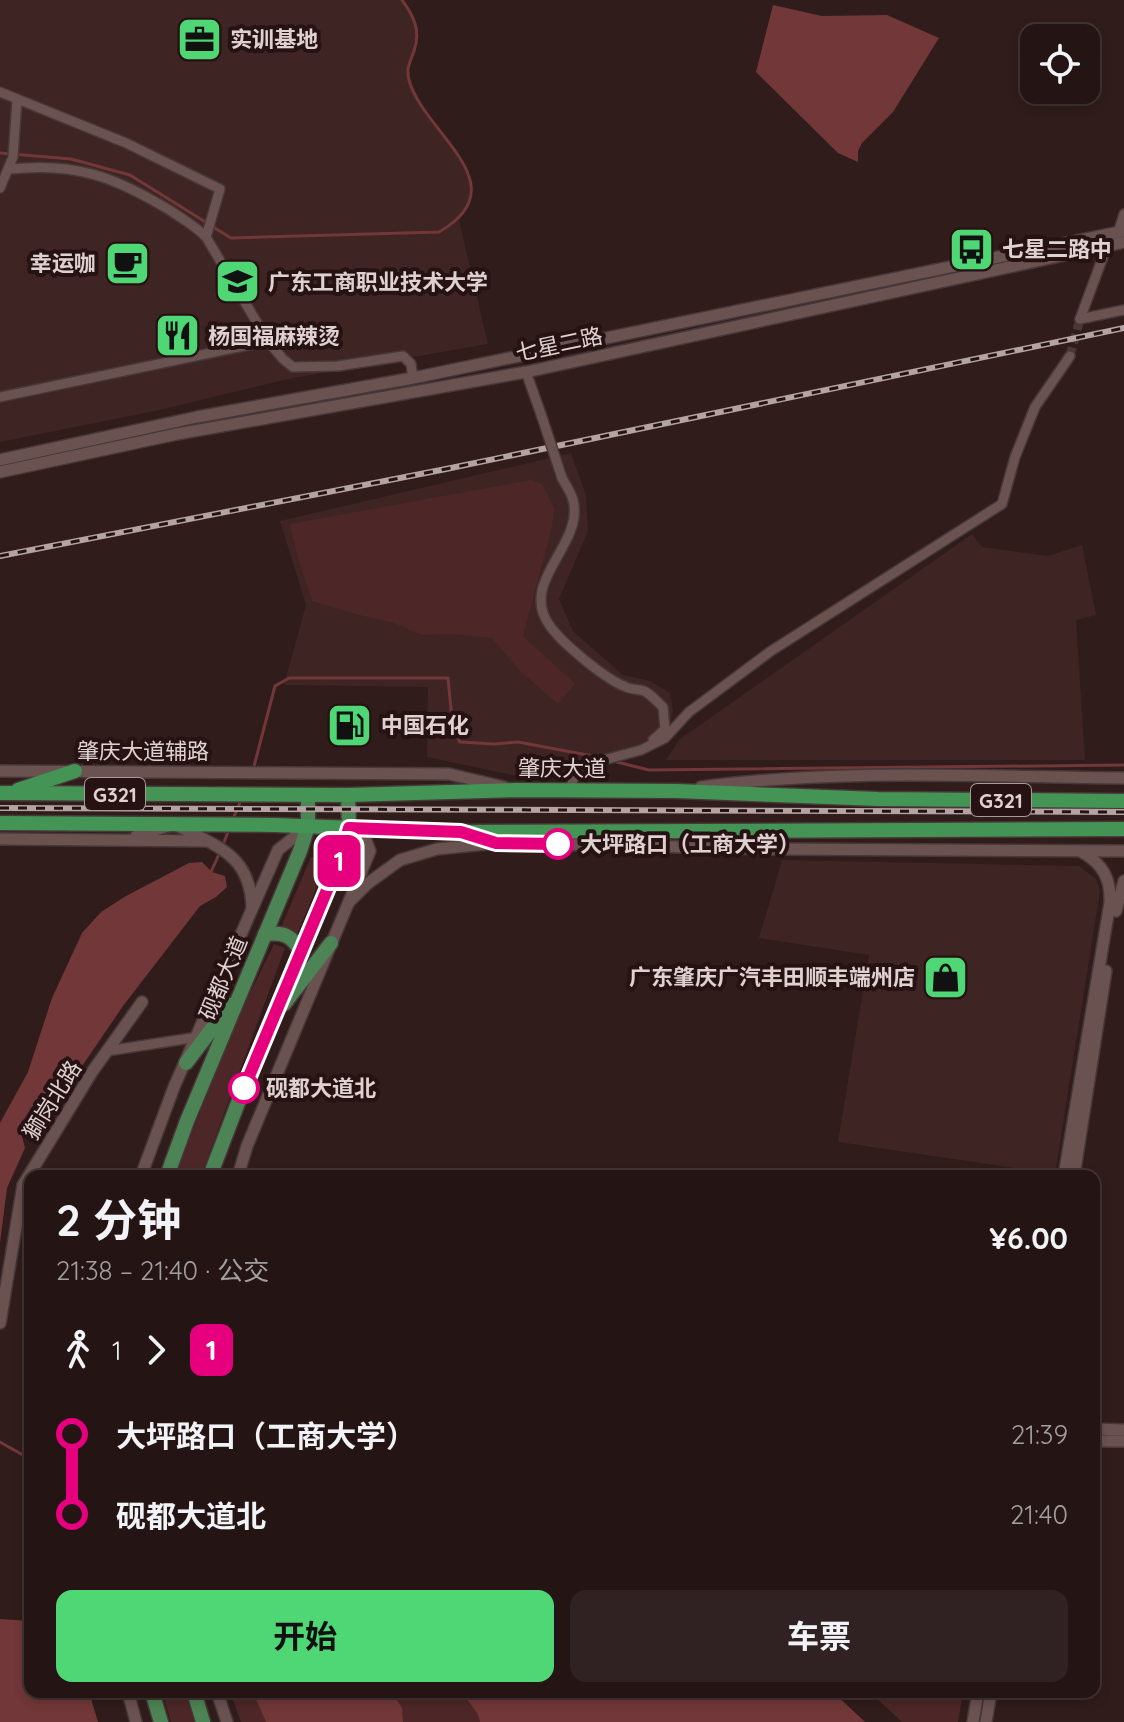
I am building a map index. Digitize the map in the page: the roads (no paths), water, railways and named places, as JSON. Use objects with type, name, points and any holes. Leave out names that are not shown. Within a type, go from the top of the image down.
[{"type":"highway","points":[[4,793],[75,771]]},
{"type":"highway","name":"肇庆大道","points":[[4,793],[348,795],[570,790],[878,799],[1124,801]]},
{"type":"highway","name":"G321","points":[[0,823],[244,824],[461,832],[1124,829]]},
{"type":"main road","name":"砚都大道","points":[[169,1170],[300,851],[308,826],[308,795]]},
{"type":"main road","points":[[212,1170],[300,950],[340,859],[349,828],[348,795]]},
{"type":"main road","points":[[265,934],[285,934],[293,938],[300,950]]},
{"type":"main road","points":[[274,1017],[331,943]]},
{"type":"main road","points":[[186,1063],[242,989]]},
{"type":"main road","points":[[154,1698],[161,1722]]},
{"type":"main road","points":[[196,1698],[203,1722]]},
{"type":"street","points":[[0,92],[126,143],[220,189],[206,237]]},
{"type":"street","points":[[0,188],[13,157],[17,100]]},
{"type":"street","points":[[10,169],[45,166],[87,172],[144,193],[192,224],[206,237],[268,341],[293,367],[338,366],[403,356],[411,364],[413,378]]},
{"type":"street","points":[[1122,235],[1124,214]]},
{"type":"street","name":"七星二路","points":[[0,460],[176,428],[526,372],[1107,246],[1122,235]]},
{"type":"street","name":"七星二路","points":[[0,472],[176,428],[1122,235]]},
{"type":"street","points":[[1107,246],[1080,319],[1124,310]]},
{"type":"street","points":[[0,397],[268,341]]},
{"type":"street","points":[[570,790],[577,767],[641,750],[665,738],[689,712],[771,651],[1002,504],[1015,457],[1035,407],[1070,356]]},
{"type":"street","points":[[526,372],[562,478],[573,500],[574,519],[544,581],[542,611],[551,627],[603,673],[625,687],[646,691],[663,707],[665,729],[641,750]]},
{"type":"street","name":"肇庆大道辅路","points":[[0,771],[449,774],[516,790]]},
{"type":"street","points":[[677,791],[760,779],[933,776],[1124,778]]},
{"type":"street","points":[[125,840],[174,824],[229,853],[249,880],[252,911]]},
{"type":"street","points":[[143,1170],[174,1087],[278,850],[308,826]]},
{"type":"street","points":[[240,1170],[247,1146],[370,851],[365,838],[349,828]]},
{"type":"street","points":[[461,832],[496,843],[535,832]]},
{"type":"street","points":[[0,839],[206,841]]},
{"type":"street","points":[[349,902],[367,884],[400,860],[437,849],[496,843],[776,849],[1124,851]]},
{"type":"street","points":[[1065,1170],[1110,903],[1110,887],[1103,869],[1081,851]]},
{"type":"street","points":[[1075,1170],[1117,900],[1124,881]]},
{"type":"street","name":"獅岗北路","points":[[32,1170],[107,1051],[142,1002]]},
{"type":"street","points":[[107,1051],[198,1037]]},
{"type":"street","name":"獅岗北路","points":[[0,1323],[24,1183]]},
{"type":"street","points":[[1100,1429],[1124,1430]]},
{"type":"street","points":[[1100,1441],[1124,1441]]},
{"type":"street","points":[[130,1698],[136,1722]]},
{"type":"street","points":[[219,1698],[227,1722]]},
{"type":"street","points":[[973,1722],[977,1698]]},
{"type":"street","points":[[986,1722],[990,1698]]},
{"type":"waterway","points":[[213,227],[231,238],[439,232],[462,214],[471,196],[469,177],[460,158],[418,100],[409,80],[408,68],[416,44],[416,30],[402,0]]},
{"type":"waterway","points":[[0,153],[71,159],[130,175],[207,223]]},
{"type":"waterway","points":[[253,770],[275,686],[289,678],[448,678],[453,729],[460,742],[518,742],[598,757]]},
{"type":"waterway","points":[[613,761],[649,770],[1124,765]]},
{"type":"waterway","points":[[233,819],[241,800]]},
{"type":"waterway","points":[[223,845],[229,829]]},
{"type":"waterway","points":[[210,874],[220,852]]},
{"type":"waterway","points":[[0,1442],[24,1456]]},
{"type":"tunnel","points":[[1070,356],[1080,319]]},
{"type":"railway","points":[[0,556],[446,469],[1124,328]]},
{"type":"railway","points":[[0,808],[1124,812]]},
{"type":"place","name":"实训基地","points":[[199,39]]},
{"type":"place","name":"七星二路中","points":[[971,249]]},
{"type":"place","name":"幸运咖","points":[[127,263]]},
{"type":"place","name":"广东工商职业技术大学","points":[[237,282]]},
{"type":"place","name":"杨国福麻辣烫","points":[[177,336]]},
{"type":"place","name":"中国石化","points":[[350,725]]},
{"type":"place","name":"大坪路口（工商大学）","points":[[558,844]]},
{"type":"place","name":"广东肇庆广汽丰田顺丰端州店","points":[[946,977]]},
{"type":"place","name":"砚都大道北","points":[[244,1088]]}]
